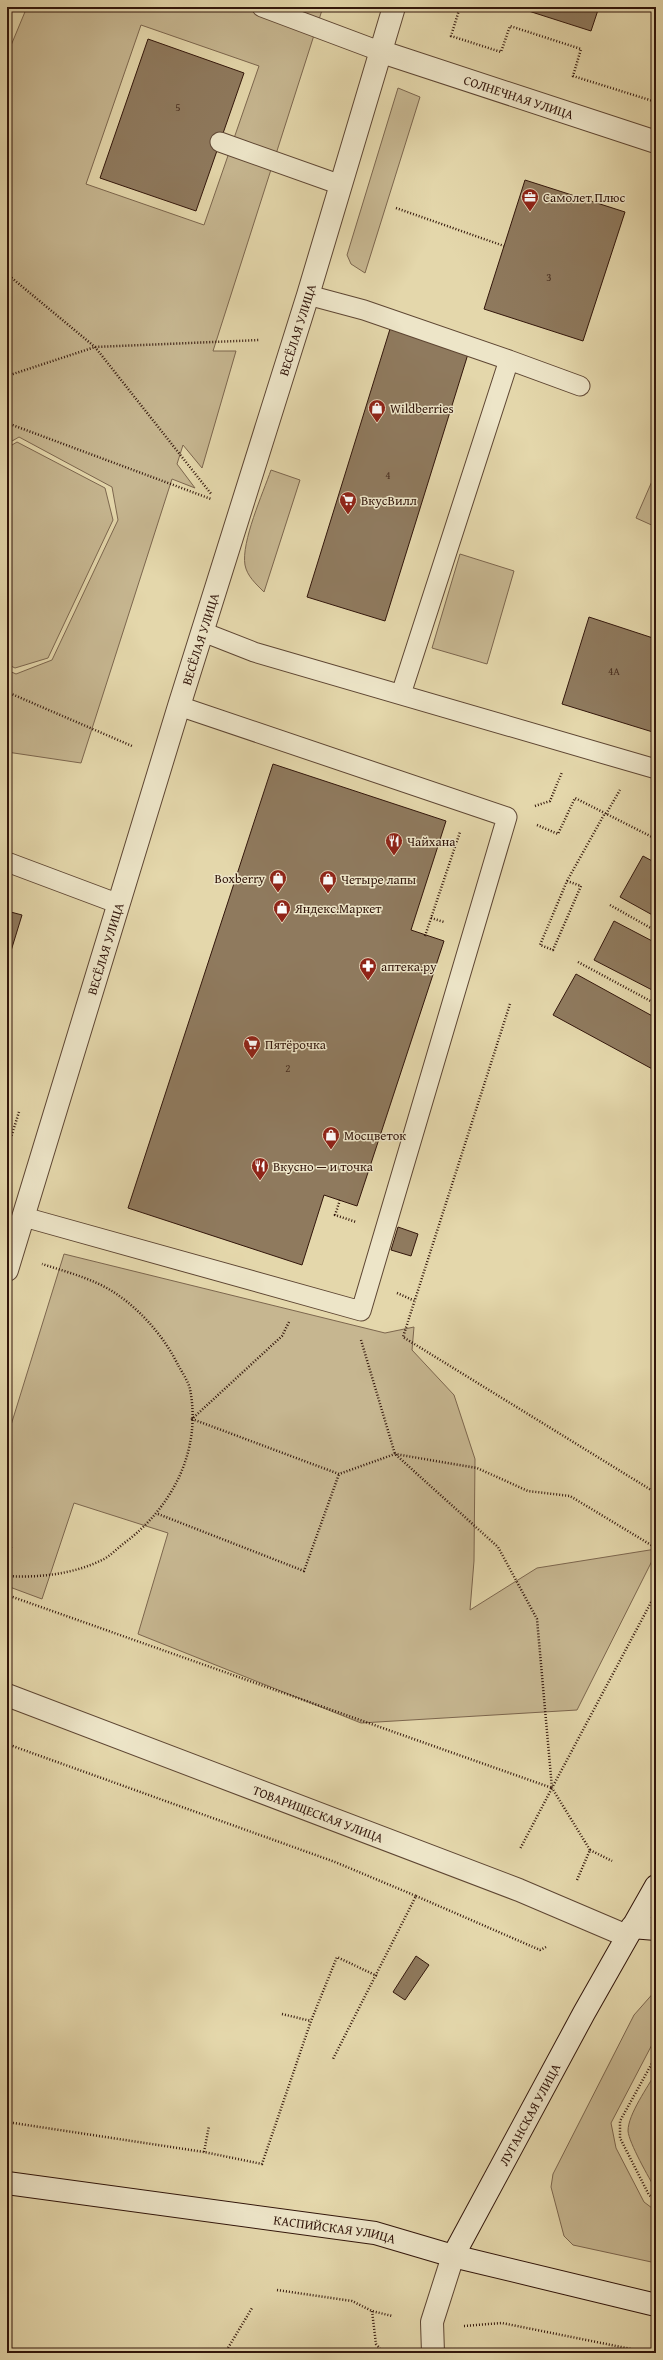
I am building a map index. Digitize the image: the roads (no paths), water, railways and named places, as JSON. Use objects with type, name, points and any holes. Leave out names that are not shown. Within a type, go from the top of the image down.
[{"type":"street","name":"ВЕСЁЛАЯ УЛИЦА","points":[[7,1270],[179,706],[308,295],[382,52],[394,7]]},
{"type":"street","name":"СОЛНЕЧНАЯ УЛИЦА","points":[[382,52],[656,142]]},
{"type":"street","name":"ТОВАРИЩЕСКАЯ УЛИЦА","points":[[7,1695],[630,1932]]},
{"type":"street","name":"ЛУГАНСКАЯ УЛИЦА","points":[[433,2353],[432,2322],[454,2256],[656,1886]]},
{"type":"street","points":[[630,1932],[656,1929]]},
{"type":"street","name":"КАСПИЙСКАЯ УЛИЦА","points":[[7,2183],[375,2232],[454,2256],[656,2305]]},
{"type":"lane","points":[[262,7],[382,52]]},
{"type":"lane","points":[[220,142],[341,185]]},
{"type":"lane","points":[[308,295],[364,310],[580,386]]},
{"type":"lane","points":[[401,694],[509,360]]},
{"type":"lane","points":[[203,632],[254,652],[656,769]]},
{"type":"lane","points":[[24,1217],[361,1311],[510,815],[179,706]]},
{"type":"lane","points":[[7,862],[119,904]]},
{"type":"place","name":"Самолет Плюс","points":[[530,212]]},
{"type":"place","name":"Wildberries","points":[[377,423]]},
{"type":"place","name":"ВкусВилл","points":[[348,515]]},
{"type":"place","name":"Чайхана","points":[[394,856]]},
{"type":"place","name":"Boxberry","points":[[278,893]]},
{"type":"place","name":"Четыре лапы","points":[[328,894]]},
{"type":"place","name":"Яндекс.Маркет","points":[[282,923]]},
{"type":"place","name":"аптека.ру","points":[[368,981]]},
{"type":"place","name":"Пятёрочка","points":[[252,1059]]},
{"type":"place","name":"Мосцветок","points":[[331,1150]]},
{"type":"place","name":"Вкусно — и точка","points":[[260,1181]]}]
